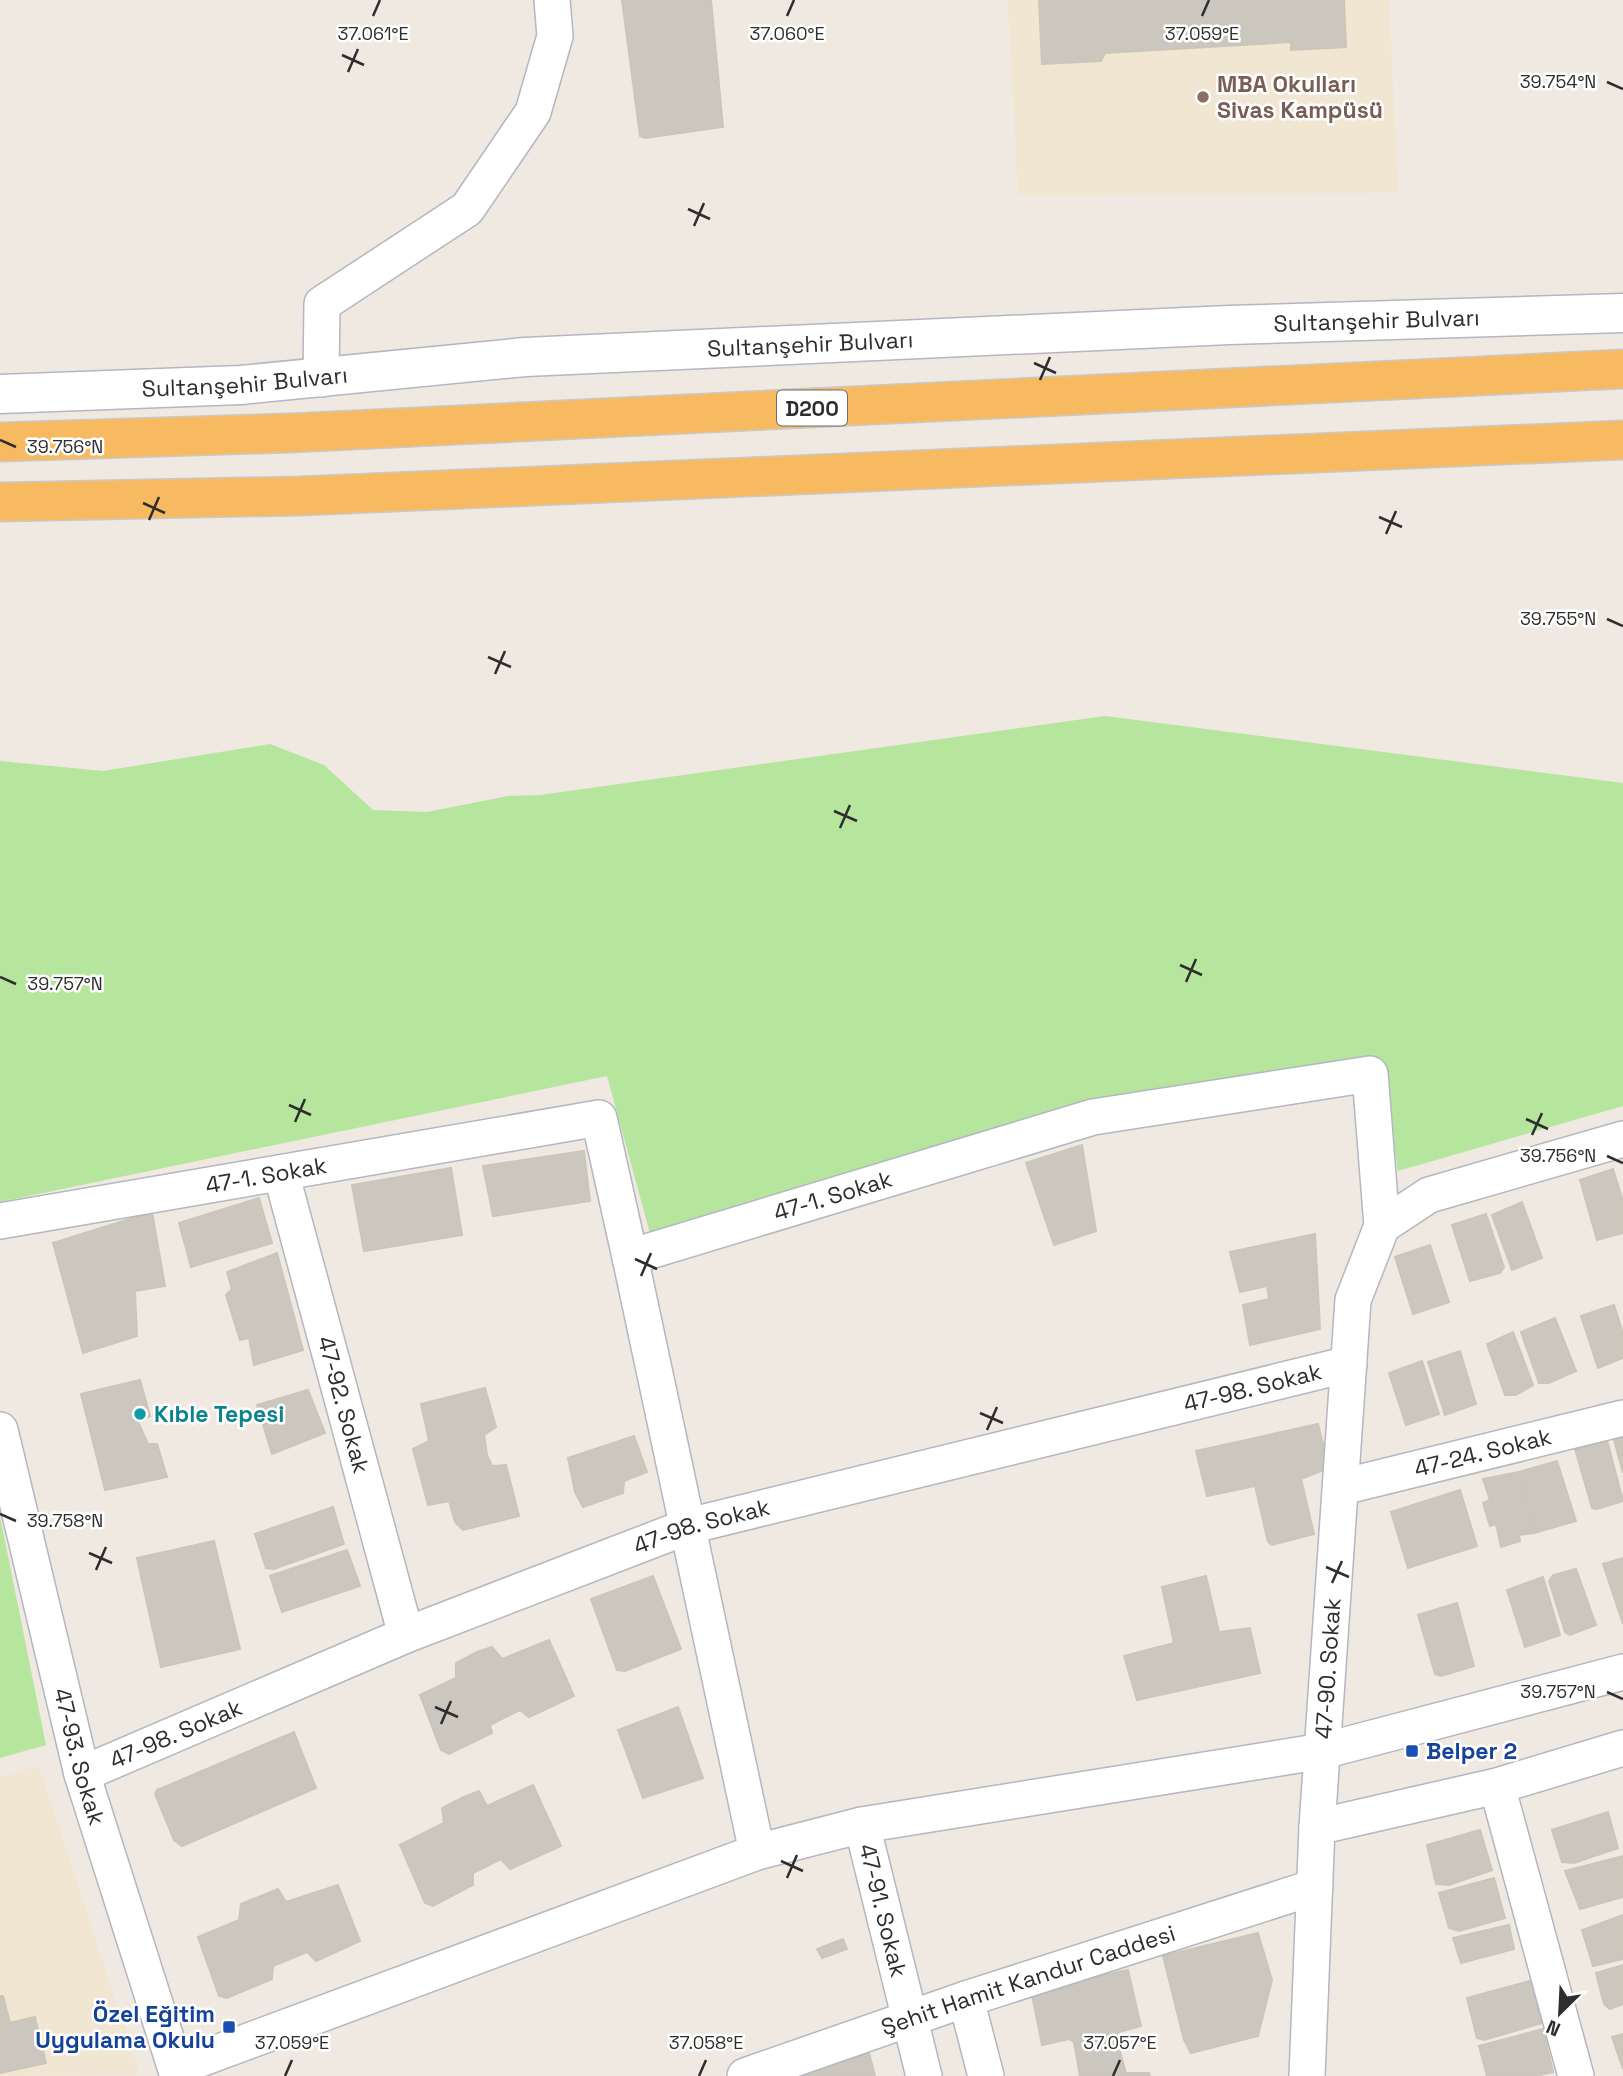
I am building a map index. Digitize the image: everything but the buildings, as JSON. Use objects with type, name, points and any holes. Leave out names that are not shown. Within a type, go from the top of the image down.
[{"type":"highway","name":"D200","points":[[0,442],[317,432],[1623,369]]},
{"type":"highway","points":[[0,502],[299,496],[1623,440]]},
{"type":"street","points":[[321,379],[323,304],[467,209],[533,113],[555,36],[552,0]]},
{"type":"street","name":"Sultanşehir Bulvarı","points":[[0,394],[241,385],[524,357],[1202,327],[1623,313]]},
{"type":"street","name":"47-1. Sokak","points":[[0,1222],[599,1118],[630,1257],[1093,1117],[1370,1074],[1382,1226]]},
{"type":"street","points":[[1382,1226],[1429,1195],[1623,1139]]},
{"type":"street","name":"47-92. Sokak","points":[[281,1173],[406,1635]]},
{"type":"street","name":"47-90. Sokak","points":[[1307,2076],[1317,1827],[1353,1300],[1382,1226]]},
{"type":"street","points":[[630,1257],[757,1852]]},
{"type":"street","name":"47-98. Sokak","points":[[82,1774],[406,1635],[689,1526],[1349,1364]]},
{"type":"street","name":"47-24. Sokak","points":[[1342,1487],[1623,1418]]},
{"type":"street","name":"47-93. Sokak","points":[[0,1430],[82,1774],[177,2072]]},
{"type":"street","points":[[177,2072],[757,1852],[862,1825],[1323,1752],[1623,1672]]},
{"type":"street","points":[[1317,1827],[1497,1786],[1623,1748]]},
{"type":"street","points":[[1497,1786],[1576,2076]]},
{"type":"street","name":"47-91. Sokak","points":[[862,1825],[924,2076]]},
{"type":"street","name":"Şehit Hamit Kandur Caddesi","points":[[745,2076],[966,1999],[1315,1887]]},
{"type":"street","points":[[966,1999],[986,2076]]},
{"type":"shaded area","name":"MBA Okulları Sivas Kampüsü","points":[[1008,0],[1389,0],[1398,193],[1018,195]]},
{"type":"shaded area","points":[[39,1766],[140,2075],[0,2076],[0,1777]]},
{"type":"green space","points":[[1105,716],[1623,783],[1623,1106],[1398,1171],[1381,1061],[1092,1100],[651,1237],[607,1076],[0,1202],[0,761],[103,771],[270,744],[324,765],[373,810],[427,812],[508,796],[540,795]]},
{"type":"green space","points":[[0,1516],[46,1745],[0,1758]]},
{"type":"place","name":"MBA Okulları Sivas Kampüsü","points":[[1203,97]]},
{"type":"place","name":"Kıble Tepesi","points":[[140,1414]]},
{"type":"place","name":"Belper 2","points":[[1412,1751]]},
{"type":"place","name":"Özel Eğitim Uygulama Okulu","points":[[229,2027]]}]
